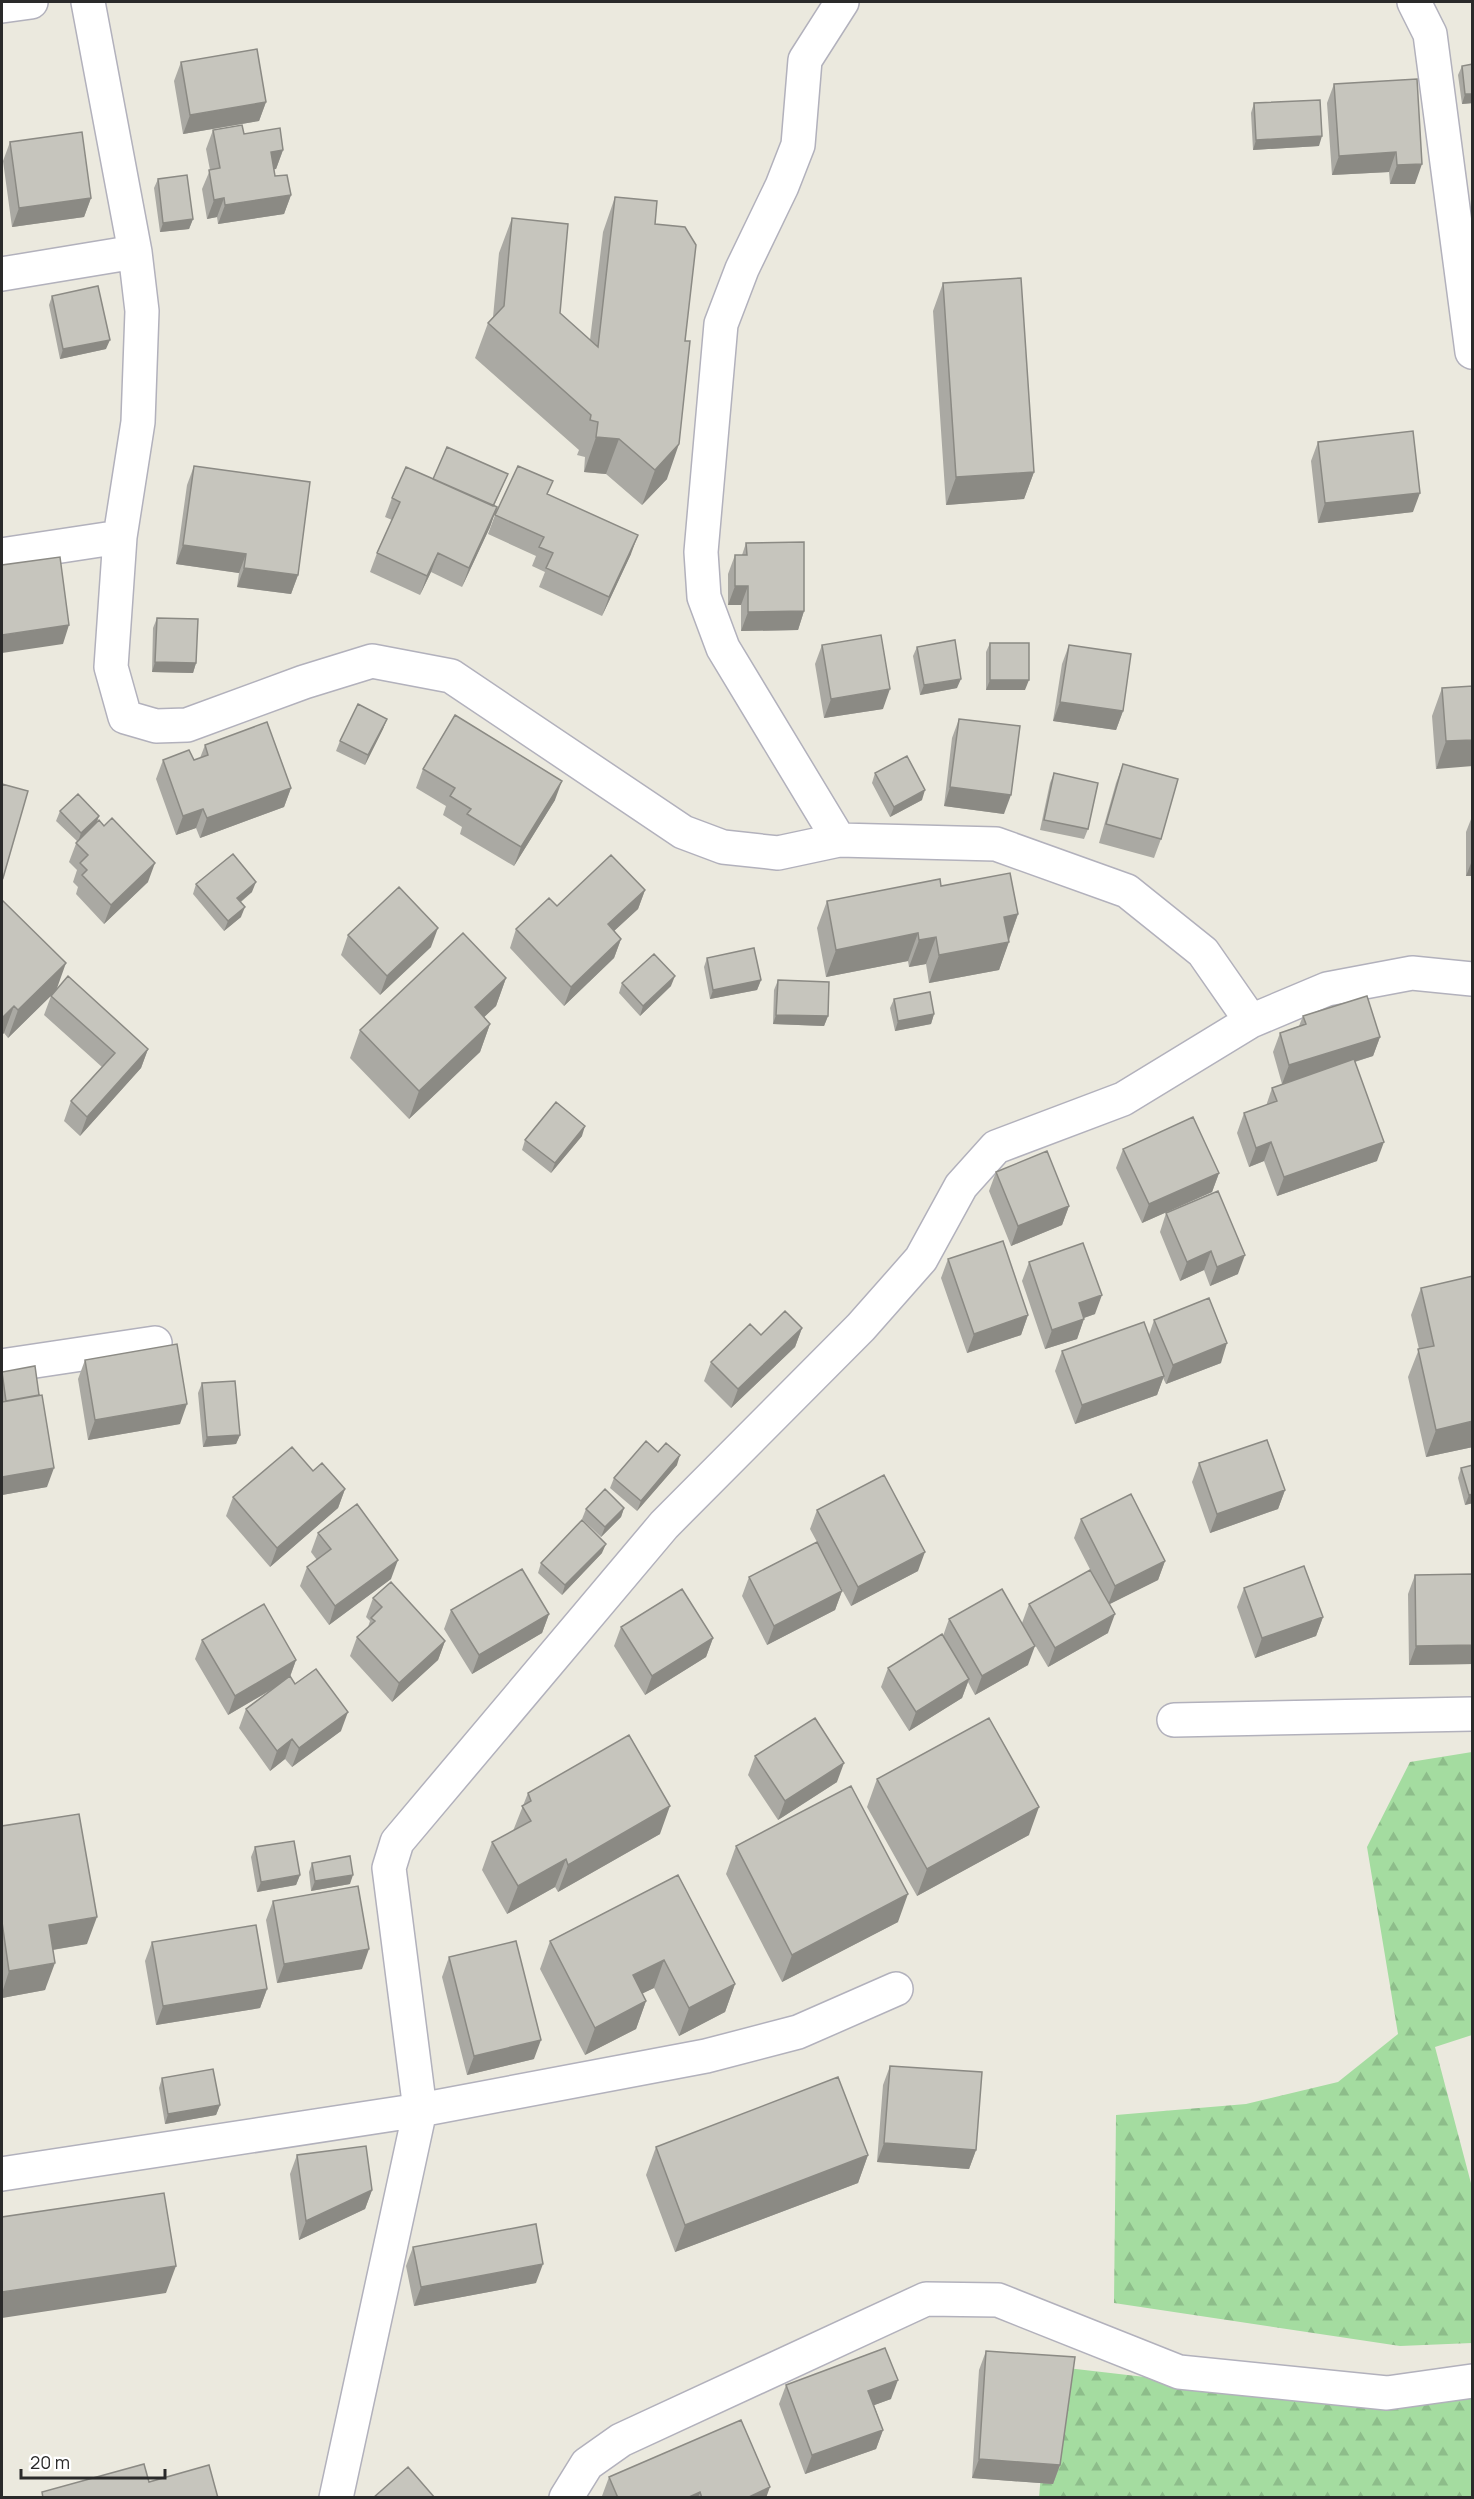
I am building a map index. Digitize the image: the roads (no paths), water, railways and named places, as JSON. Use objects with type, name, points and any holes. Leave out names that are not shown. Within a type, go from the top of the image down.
[{"type":"street","points":[[2,6],[32,2]]},
{"type":"street","points":[[88,2],[135,252],[142,311],[138,422],[120,537],[111,667],[125,717],[156,726],[187,724],[304,682],[372,661],[451,676],[683,832],[723,847],[778,853],[839,840],[996,844],[1127,891],[1203,952],[1251,1021]]},
{"type":"street","points":[[839,840],[723,648],[704,597],[701,552],[721,324],[742,269],[782,186],[798,145],[805,60],[842,2]]},
{"type":"street","points":[[1414,2],[1430,34],[1473,352]]},
{"type":"street","points":[[2,274],[135,252]]},
{"type":"street","points":[[2,555],[120,537]]},
{"type":"street","points":[[336,2498],[420,2110],[389,1868],[397,1842],[664,1525],[861,1327],[921,1259],[961,1186],[996,1147],[1123,1099],[1251,1021],[1328,989],[1413,973],[1473,979]]},
{"type":"street","points":[[2,1366],[155,1343]]},
{"type":"street","points":[[1174,1720],[1473,1714]]},
{"type":"street","points":[[2,2174],[420,2110],[706,2056],[798,2032],[896,1989]]},
{"type":"street","points":[[566,2498],[587,2464],[621,2440],[926,2299],[998,2300],[1179,2372],[1387,2392],[1473,2381]]}]
